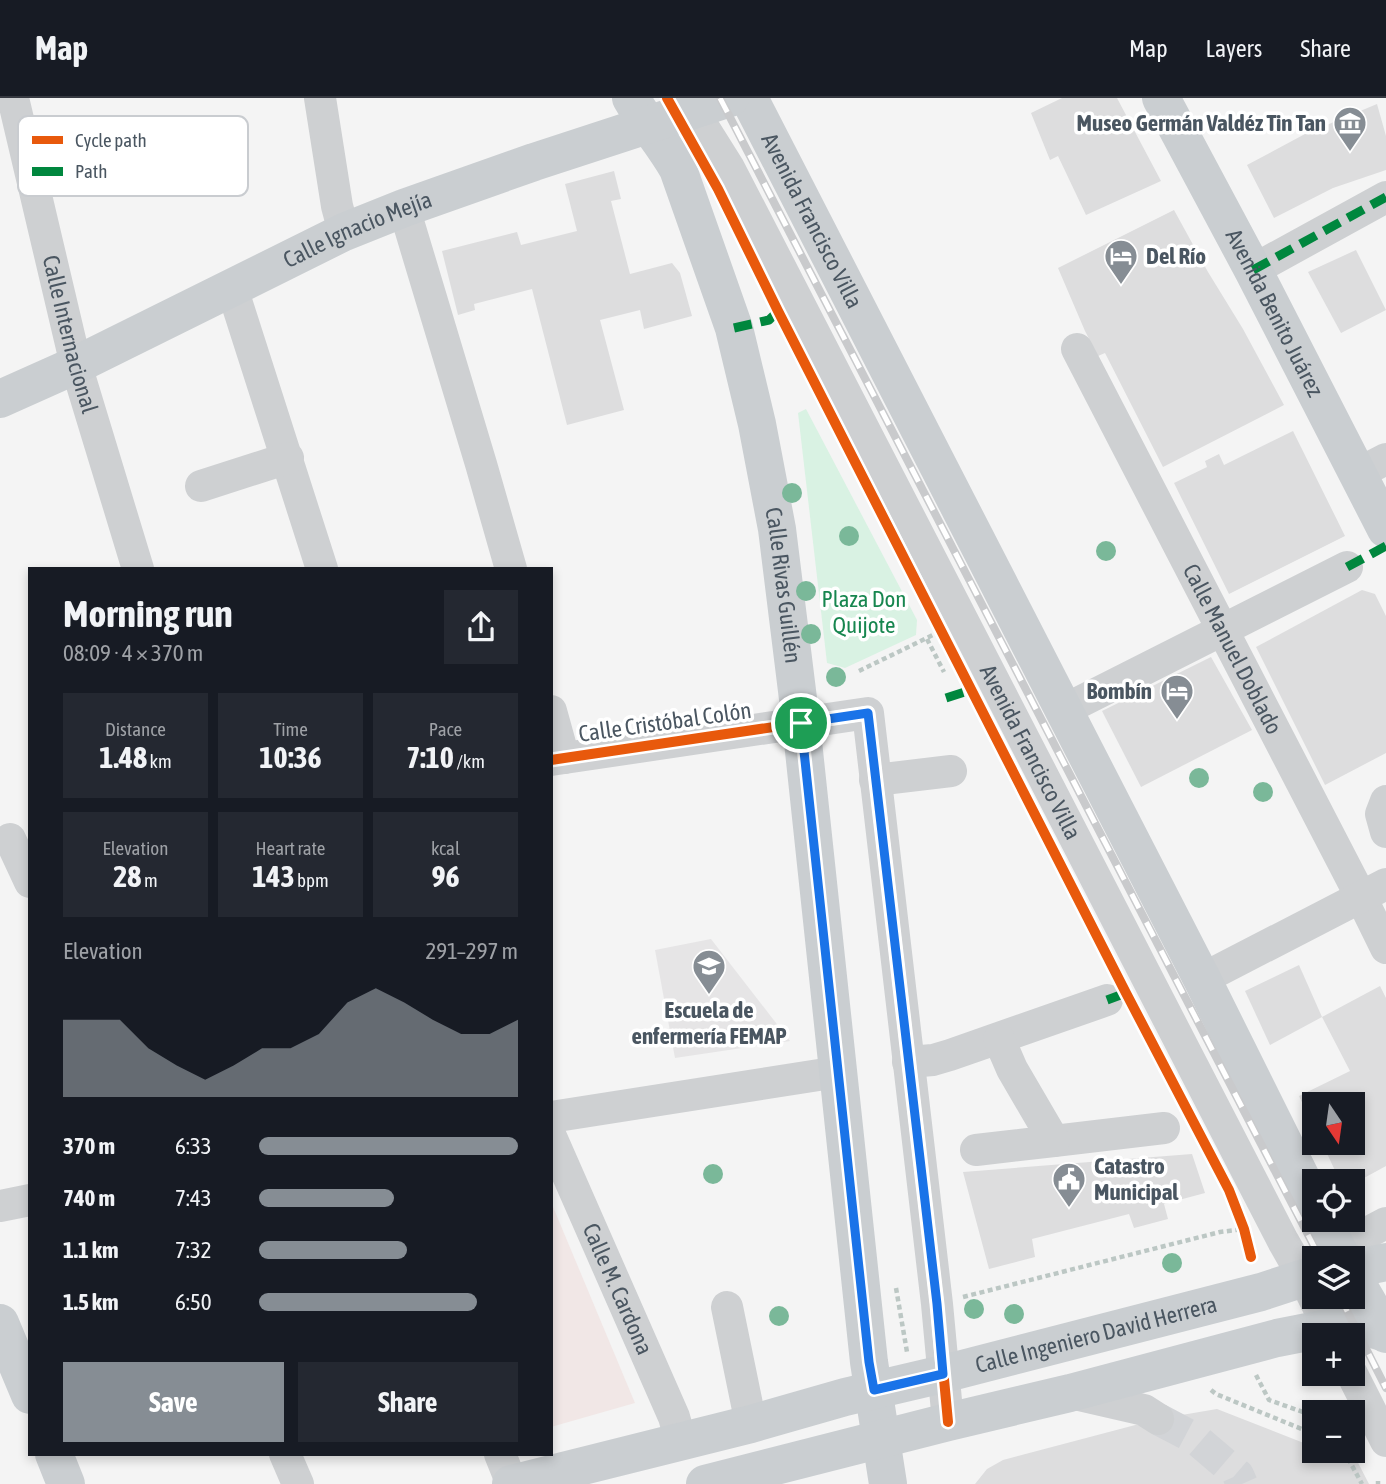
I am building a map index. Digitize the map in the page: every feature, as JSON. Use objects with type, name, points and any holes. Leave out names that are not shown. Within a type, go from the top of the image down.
[{"type":"main road","name":"Calle Ignacio Mejía","points":[[0,400],[344,232],[534,162],[661,108],[730,98]]},
{"type":"main road","name":"Avenida Francisco Villa","points":[[749,98],[1202,979],[1302,1181]]},
{"type":"main road","name":"Avenida Benito Juárez","points":[[1161,98],[1253,270],[1372,467],[1386,529]]},
{"type":"main road","name":"Calle Rivas Guillén","points":[[661,108],[667,150],[682,179],[737,340],[757,424],[777,529],[801,723],[869,1362],[888,1484]]},
{"type":"main road","name":"Calle Ingeniero David Herrera","points":[[1365,1262],[1386,1262]]},
{"type":"main road","name":"Calle Ingeniero David Herrera","points":[[515,1478],[681,1442],[845,1397],[1261,1292],[1302,1273]]},
{"type":"main road","name":"Avenida Francisco Villa","points":[[1365,1306],[1386,1333]]},
{"type":"main road","points":[[0,1323],[28,1390]]},
{"type":"main road","points":[[1365,1327],[1386,1333]]},
{"type":"main road","points":[[705,1484],[1277,1338],[1302,1335]]},
{"type":"main road","points":[[55,1456],[66,1484]]},
{"type":"street","name":"Calle Internacional","points":[[13,98],[18,119]]},
{"type":"street","points":[[320,98],[337,206],[344,232]]},
{"type":"street","name":"Avenida Francisco Villa","points":[[661,108],[729,168],[1283,1241],[1302,1249]]},
{"type":"street","name":"Calle Internacional","points":[[36,196],[76,365],[137,567]]},
{"type":"street","points":[[1253,270],[1386,197]]},
{"type":"street","points":[[404,208],[510,567]]},
{"type":"street","points":[[232,288],[320,567]]},
{"type":"street","name":"Calle Manuel Doblado","points":[[1077,349],[1223,630],[1374,891],[1386,948]]},
{"type":"street","points":[[201,486],[288,458]]},
{"type":"street","points":[[1064,710],[1347,567]]},
{"type":"street","name":"Calle Cristóbal Colón","points":[[558,759],[868,713],[875,780]]},
{"type":"street","points":[[553,725],[558,759]]},
{"type":"street","points":[[948,1422],[937,1304],[875,780],[951,771]]},
{"type":"street","points":[[1386,801],[1381,814],[1386,832]]},
{"type":"street","points":[[13,838],[28,877]]},
{"type":"street","points":[[1202,979],[1374,891]]},
{"type":"street","points":[[908,1062],[933,1060],[950,1055],[1107,1000]]},
{"type":"street","points":[[999,1038],[1012,1069],[1054,1141]]},
{"type":"street","points":[[553,1116],[838,1072]]},
{"type":"street","points":[[976,1150],[1164,1128]]},
{"type":"street","name":"Calle M. Cardona","points":[[553,1142],[674,1417],[681,1442]]},
{"type":"street","points":[[0,1206],[28,1200]]},
{"type":"street","points":[[1352,1246],[1386,1223]]},
{"type":"street","points":[[727,1307],[751,1424]]},
{"type":"street","points":[[1358,1386],[1386,1441]]},
{"type":"street","points":[[1070,1393],[1144,1410],[1158,1419]]},
{"type":"street","points":[[286,1456],[298,1484]]},
{"type":"path","points":[[859,671],[937,632],[946,641]]},
{"type":"path","points":[[927,638],[944,672]]},
{"type":"path","points":[[937,1304],[1220,1232],[1245,1233],[1239,1216]]},
{"type":"path","points":[[905,1338],[907,1352]]},
{"type":"path","points":[[1255,1374],[1269,1400],[1302,1412]]},
{"type":"path","points":[[1208,1387],[1216,1394],[1302,1429]]},
{"type":"path","points":[[1352,1463],[1363,1484]]},
{"type":"shaded area","name":"Escuela de enfermería FEMAP","points":[[711,939],[790,1041],[675,1058],[655,950]]},
{"type":"shaded area","points":[[553,1207],[635,1403],[553,1426]]},
{"type":"green space","name":"Plaza Don Quijote","points":[[806,409],[917,620],[916,635],[845,668],[827,663],[798,413]]},
{"type":"building","points":[[1062,98],[1117,98],[1161,181],[1086,215],[1058,156],[1050,160],[1031,113]]},
{"type":"building","points":[[1377,104],[1386,136],[1386,170],[1333,188],[1274,218],[1247,165],[1305,134]]},
{"type":"building","points":[[614,171],[621,199],[611,201],[630,274],[672,263],[680,273],[692,316],[644,329],[640,310],[600,320],[624,410],[567,425],[532,289],[474,304],[475,310],[458,315],[442,251],[517,232],[521,245],[577,231],[565,184]]},
{"type":"building","points":[[1174,210],[1284,405],[1163,467],[1105,353],[1098,356],[1058,268]]},
{"type":"building","points":[[1356,250],[1386,310],[1341,333],[1308,272]]},
{"type":"building","points":[[1293,431],[1345,536],[1229,594],[1174,483],[1207,467],[1205,461],[1219,454],[1224,465]]},
{"type":"building","points":[[1362,590],[1375,594],[1386,616],[1386,753],[1325,785],[1256,647]]},
{"type":"building","name":"Bombín","points":[[1211,657],[1252,730],[1141,787],[1102,711]]},
{"type":"building","points":[[1299,965],[1322,1017],[1270,1045],[1245,991]]},
{"type":"building","points":[[1380,986],[1386,998],[1386,1166],[1365,1177],[1365,1169],[1334,1169],[1328,1155],[1365,1155],[1365,1092],[1307,1092],[1350,1071],[1322,1017]]},
{"type":"building","name":"Catastro Municipal","points":[[1192,1154],[1205,1193],[1164,1204],[1168,1219],[1134,1228],[1129,1214],[1032,1239],[1035,1257],[989,1269],[963,1172]]},
{"type":"building","points":[[1217,1409],[1302,1442],[1302,1463],[1358,1463],[1369,1484],[975,1484],[987,1469],[1003,1460],[1158,1419]]},
{"type":"tunnel","points":[[1158,1419],[1196,1439],[1238,1475],[1242,1484]]},
{"type":"railway","points":[[720,98],[1314,1246]]},
{"type":"railway","points":[[1346,1309],[1386,1388]]},
{"type":"marked path","points":[[1253,270],[1386,197]]},
{"type":"marked path","points":[[734,328],[769,320],[778,311]]},
{"type":"marked path","points":[[1347,567],[1386,546]]},
{"type":"marked path","points":[[946,698],[971,690]]},
{"type":"marked path","points":[[1107,1000],[1126,993]]},
{"type":"cycle path","points":[[667,98],[718,189],[1126,993],[1229,1190],[1251,1257]]},
{"type":"cycle path","points":[[553,760],[868,713],[937,1304],[948,1422]]},
{"type":"place","name":"Museo Germán Valdéz Tin Tan","points":[[1350,153]]},
{"type":"place","name":"Del Río","points":[[1121,286]]},
{"type":"place","name":"Bombín","points":[[1177,721]]},
{"type":"place","name":"Escuela de enfermería FEMAP","points":[[709,996]]},
{"type":"place","name":"Catastro Municipal","points":[[1069,1209]]},
{"type":"route","points":[[868,713],[937,1304],[943,1374],[874,1390],[869,1362],[801,723],[868,713]]}]
